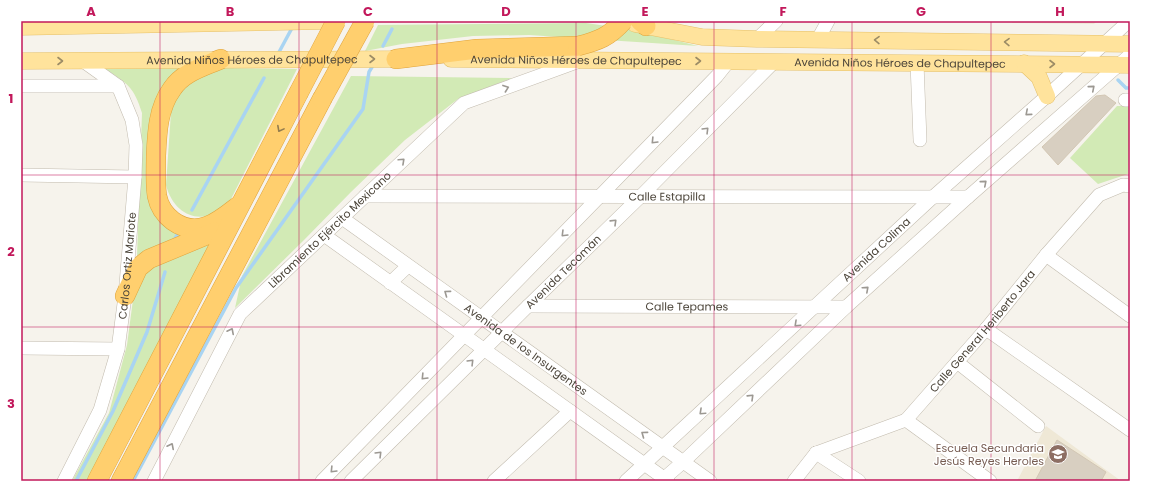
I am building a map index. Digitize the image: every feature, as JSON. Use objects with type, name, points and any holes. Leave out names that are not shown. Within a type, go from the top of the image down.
[{"type":"highway","points":[[98,481],[336,21]]},
{"type":"highway","points":[[121,481],[322,99],[365,21]]},
{"type":"highway","points":[[396,59],[477,49],[580,53],[616,29],[623,21]]},
{"type":"highway","points":[[220,59],[190,72],[172,88],[166,98],[161,113],[157,142],[157,197],[168,217],[177,224],[188,228],[197,228],[214,223],[223,218],[242,202]]},
{"type":"highway","points":[[125,296],[138,268],[149,260],[232,224]]},
{"type":"main road","points":[[21,27],[74,24],[327,21]]},
{"type":"main road","name":"Avenida Niños Héroes de Chapultepec","points":[[616,21],[643,23],[702,37],[1130,44]]},
{"type":"main road","name":"Avenida Niños Héroes de Chapultepec","points":[[580,53],[729,61],[1083,64],[1126,61]]},
{"type":"main road","name":"Avenida Niños Héroes de Chapultepec","points":[[21,61],[396,59]]},
{"type":"main road","points":[[1024,63],[1039,77],[1047,96]]},
{"type":"street","points":[[74,24],[90,21]]},
{"type":"street","points":[[757,39],[776,21]]},
{"type":"street","points":[[818,39],[828,21]]},
{"type":"street","name":"Avenida Colima","points":[[626,481],[816,307],[933,197],[1083,64],[1129,21]]},
{"type":"street","name":"Libramiento Ejército Mexicano","points":[[154,481],[240,314],[464,103],[580,53]]},
{"type":"street","points":[[83,61],[118,86]]},
{"type":"street","points":[[322,481],[717,76],[729,61]]},
{"type":"street","name":"Avenida Tecomán","points":[[351,481],[641,196],[774,61]]},
{"type":"street","name":"Avenida Colima","points":[[665,480],[846,307],[968,197],[1126,61]]},
{"type":"street","points":[[917,63],[920,140]]},
{"type":"street","points":[[21,86],[118,86]]},
{"type":"street","name":"Carlos Ortiz Mariote","points":[[64,481],[100,410],[118,349],[125,296],[136,177],[136,145],[132,120],[118,86]]},
{"type":"street","points":[[21,175],[136,177]]},
{"type":"street","name":"Calle General Heriberto Jara","points":[[816,453],[906,420],[986,329],[1046,255],[1099,195],[1123,186],[1130,186]]},
{"type":"street","name":"Calle Estapilla","points":[[365,196],[968,197]]},
{"type":"street","name":"Avenida de los Insurgentes","points":[[342,218],[710,481]]},
{"type":"street","points":[[324,234],[665,480]]},
{"type":"street","points":[[1046,255],[1130,316]]},
{"type":"street","points":[[390,283],[408,266]]},
{"type":"street","name":"Calle Tepames","points":[[528,306],[846,307]]},
{"type":"street","points":[[986,329],[1130,430]]},
{"type":"street","points":[[21,348],[118,349]]},
{"type":"street","points":[[957,362],[1038,426]]},
{"type":"street","points":[[494,481],[570,411]]},
{"type":"street","points":[[906,420],[990,481]]},
{"type":"street","points":[[794,481],[816,453],[859,481]]},
{"type":"shaded area","points":[[1012,21],[1097,21],[1094,24],[1012,23]]},
{"type":"shaded area","name":"Escuela Secundaria Jesús Reyes Heroles","points":[[1046,426],[1121,481],[1017,481]]},
{"type":"green space","points":[[586,23],[635,30],[698,46],[529,35],[473,36],[402,44],[365,51],[378,25]]},
{"type":"green space","points":[[185,67],[166,82],[160,91],[156,103],[151,134],[148,192],[200,231],[145,255],[137,256],[142,113],[136,97],[129,86],[105,69]]},
{"type":"green space","points":[[226,68],[297,69],[231,199],[213,214],[203,217],[194,216],[177,206],[170,197],[166,185],[171,112],[175,98],[182,89],[212,70]]},
{"type":"green space","points":[[351,76],[512,78],[458,99],[405,140],[235,308],[242,276]]},
{"type":"green space","points":[[1117,106],[1130,106],[1128,174],[1098,184],[1070,158]]},
{"type":"green space","points":[[218,235],[89,481],[72,481],[109,413],[127,345],[134,292],[146,269]]},
{"type":"building","points":[[1105,95],[1116,103],[1058,165],[1042,147],[1096,96]]},
{"type":"building","points":[[1057,440],[1106,472],[1101,481],[1035,481]]},
{"type":"waterway","points":[[278,54],[292,28]]},
{"type":"waterway","points":[[383,46],[392,29]]},
{"type":"waterway","points":[[133,481],[236,288],[363,109],[369,72],[372,67]]},
{"type":"waterway","points":[[192,210],[264,78]]},
{"type":"waterway","points":[[1118,80],[1126,88],[1130,88]]},
{"type":"waterway","points":[[173,242],[178,233]]},
{"type":"waterway","points":[[76,481],[113,411],[147,332],[165,272]]},
{"type":"place","name":"Escuela Secundaria Jesús Reyes Heroles","points":[[1058,454]]}]
